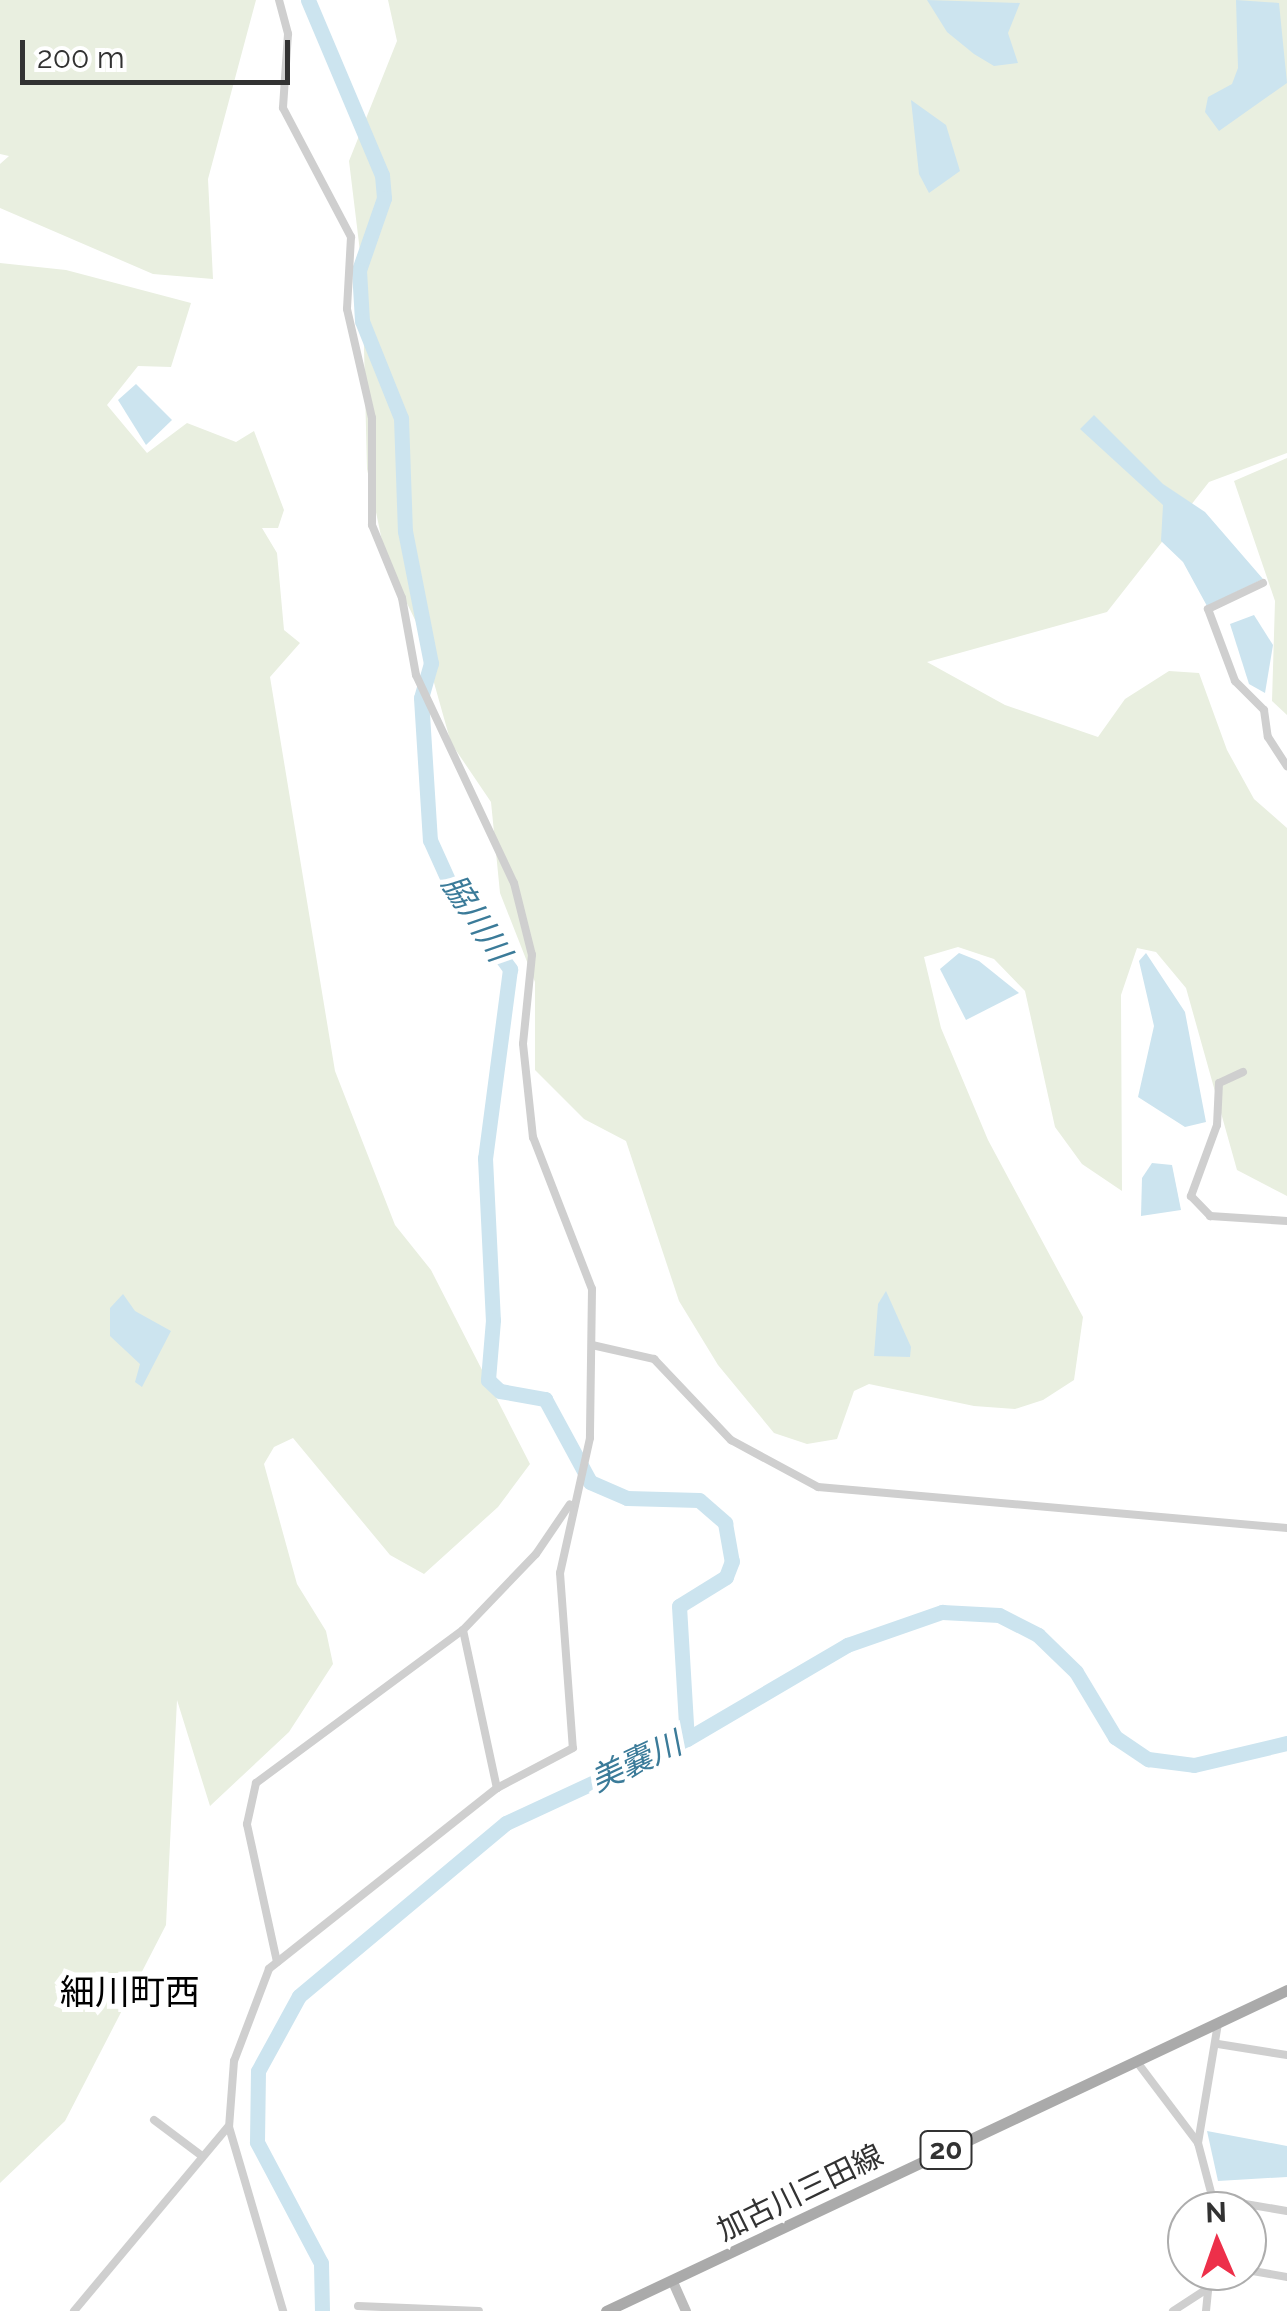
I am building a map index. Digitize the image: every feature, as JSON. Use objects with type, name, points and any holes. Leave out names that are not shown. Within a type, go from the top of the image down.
[{"type":"main road","name":"加古川三田線","points":[[606,2311],[1283,1995]]},
{"type":"main road","points":[[673,2282],[686,2311]]},
{"type":"street","points":[[278,0],[288,34],[283,108],[350,237],[347,309],[372,418],[372,525],[402,598],[416,676],[514,882],[532,955],[523,1044],[532,1137],[588,1270],[592,1345],[587,1448],[571,1502],[560,1573],[573,1748],[498,1788],[277,1962],[234,2061],[228,2126],[283,2311]]},
{"type":"street","points":[[1262,583],[1208,609],[1235,682],[1264,710],[1268,737],[1287,766]]},
{"type":"street","points":[[1243,1072],[1219,1083],[1217,1124],[1191,1196],[1210,1216],[1287,1221]]},
{"type":"street","points":[[592,1345],[654,1359],[730,1440],[818,1487],[1287,1528]]},
{"type":"street","points":[[277,1962],[247,1797],[267,1772],[462,1630],[536,1554],[571,1502]]},
{"type":"street","points":[[462,1630],[498,1788]]},
{"type":"street","points":[[1198,2143],[1218,2044],[1218,2023]]},
{"type":"street","points":[[1218,2044],[1287,2055]]},
{"type":"street","points":[[1137,2062],[1198,2143],[1213,2191]]},
{"type":"street","points":[[154,2120],[202,2156]]},
{"type":"street","points":[[74,2311],[228,2126]]},
{"type":"street","points":[[1173,2311],[1204,2292],[1206,2311]]},
{"type":"street","points":[[358,2306],[479,2311]]},
{"type":"green space","points":[[0,0],[256,0],[208,179],[213,279],[153,274],[0,208],[0,164],[9,156],[0,154]]},
{"type":"green space","points":[[388,0],[1287,0],[1287,453],[1209,482],[1107,612],[927,662],[1005,705],[1098,737],[1125,699],[1169,671],[1199,673],[1227,750],[1254,799],[1287,828],[1287,1196],[1237,1170],[1186,988],[1156,952],[1137,948],[1121,995],[1122,1191],[1082,1164],[1055,1127],[1025,991],[994,959],[958,947],[924,957],[941,1028],[988,1140],[1083,1317],[1074,1380],[1043,1400],[1015,1409],[974,1406],[869,1384],[854,1391],[837,1439],[807,1444],[774,1433],[718,1365],[679,1301],[626,1141],[584,1119],[535,1070],[535,982],[500,893],[491,802],[451,743],[418,626],[386,560],[367,469],[362,268],[349,161],[397,41]]},
{"type":"green space","points":[[0,263],[66,270],[191,303],[171,367],[138,366],[107,405],[147,453],[187,423],[236,442],[254,431],[284,510],[278,528],[262,528],[277,553],[284,630],[300,643],[270,677],[335,1071],[395,1225],[431,1270],[530,1464],[498,1507],[424,1574],[390,1555],[293,1438],[274,1447],[264,1464],[297,1584],[326,1631],[333,1664],[289,1732],[210,1806],[177,1700],[166,1925],[65,2121],[0,2183]]},
{"type":"green space","points":[[1287,458],[1287,715],[1272,701],[1275,601],[1234,481]]},
{"type":"water","points":[[927,0],[1020,3],[1008,33],[1018,63],[994,66],[974,54],[947,32]]},
{"type":"water","points":[[1236,0],[1279,3],[1287,83],[1219,131],[1205,112],[1208,97],[1232,84],[1238,68]]},
{"type":"water","points":[[911,100],[946,125],[960,171],[929,193],[919,174]]},
{"type":"water","points":[[136,384],[172,420],[146,445],[118,400]]},
{"type":"water","points":[[1094,415],[1163,484],[1205,512],[1263,579],[1207,606],[1183,562],[1161,541],[1163,505],[1080,429]]},
{"type":"water","points":[[1254,615],[1273,645],[1265,693],[1249,684],[1230,624]]},
{"type":"water","points":[[959,953],[979,961],[1019,993],[966,1020],[940,969]]},
{"type":"water","points":[[1146,953],[1185,1012],[1206,1122],[1185,1127],[1138,1097],[1154,1026],[1139,961]]},
{"type":"water","points":[[1152,1163],[1172,1165],[1181,1210],[1141,1216],[1142,1178]]},
{"type":"water","points":[[886,1291],[911,1347],[910,1357],[874,1356],[878,1304]]},
{"type":"water","points":[[123,1294],[135,1311],[171,1331],[142,1387],[135,1382],[140,1364],[110,1336],[110,1308]]},
{"type":"water","points":[[1207,2131],[1287,2146],[1287,2177],[1218,2181]]},
{"type":"waterway","name":"脇川川","points":[[308,0],[382,175],[384,198],[359,270],[362,321],[401,418],[405,531],[431,663],[421,698],[430,840],[453,891],[510,969],[485,1158],[493,1320],[488,1380],[500,1391],[545,1399],[590,1482],[627,1498],[699,1500],[725,1523],[732,1561],[726,1577],[679,1606],[687,1739]]},
{"type":"waterway","name":"美嚢川","points":[[322,2311],[321,2263],[257,2142],[258,2071],[299,1996],[506,1823],[687,1739],[847,1645],[942,1612],[999,1615],[1038,1635],[1076,1672],[1115,1737],[1148,1759],[1194,1765],[1287,1743]]},
{"type":"district","name":"細川町西","points":[[130,1992]]}]
